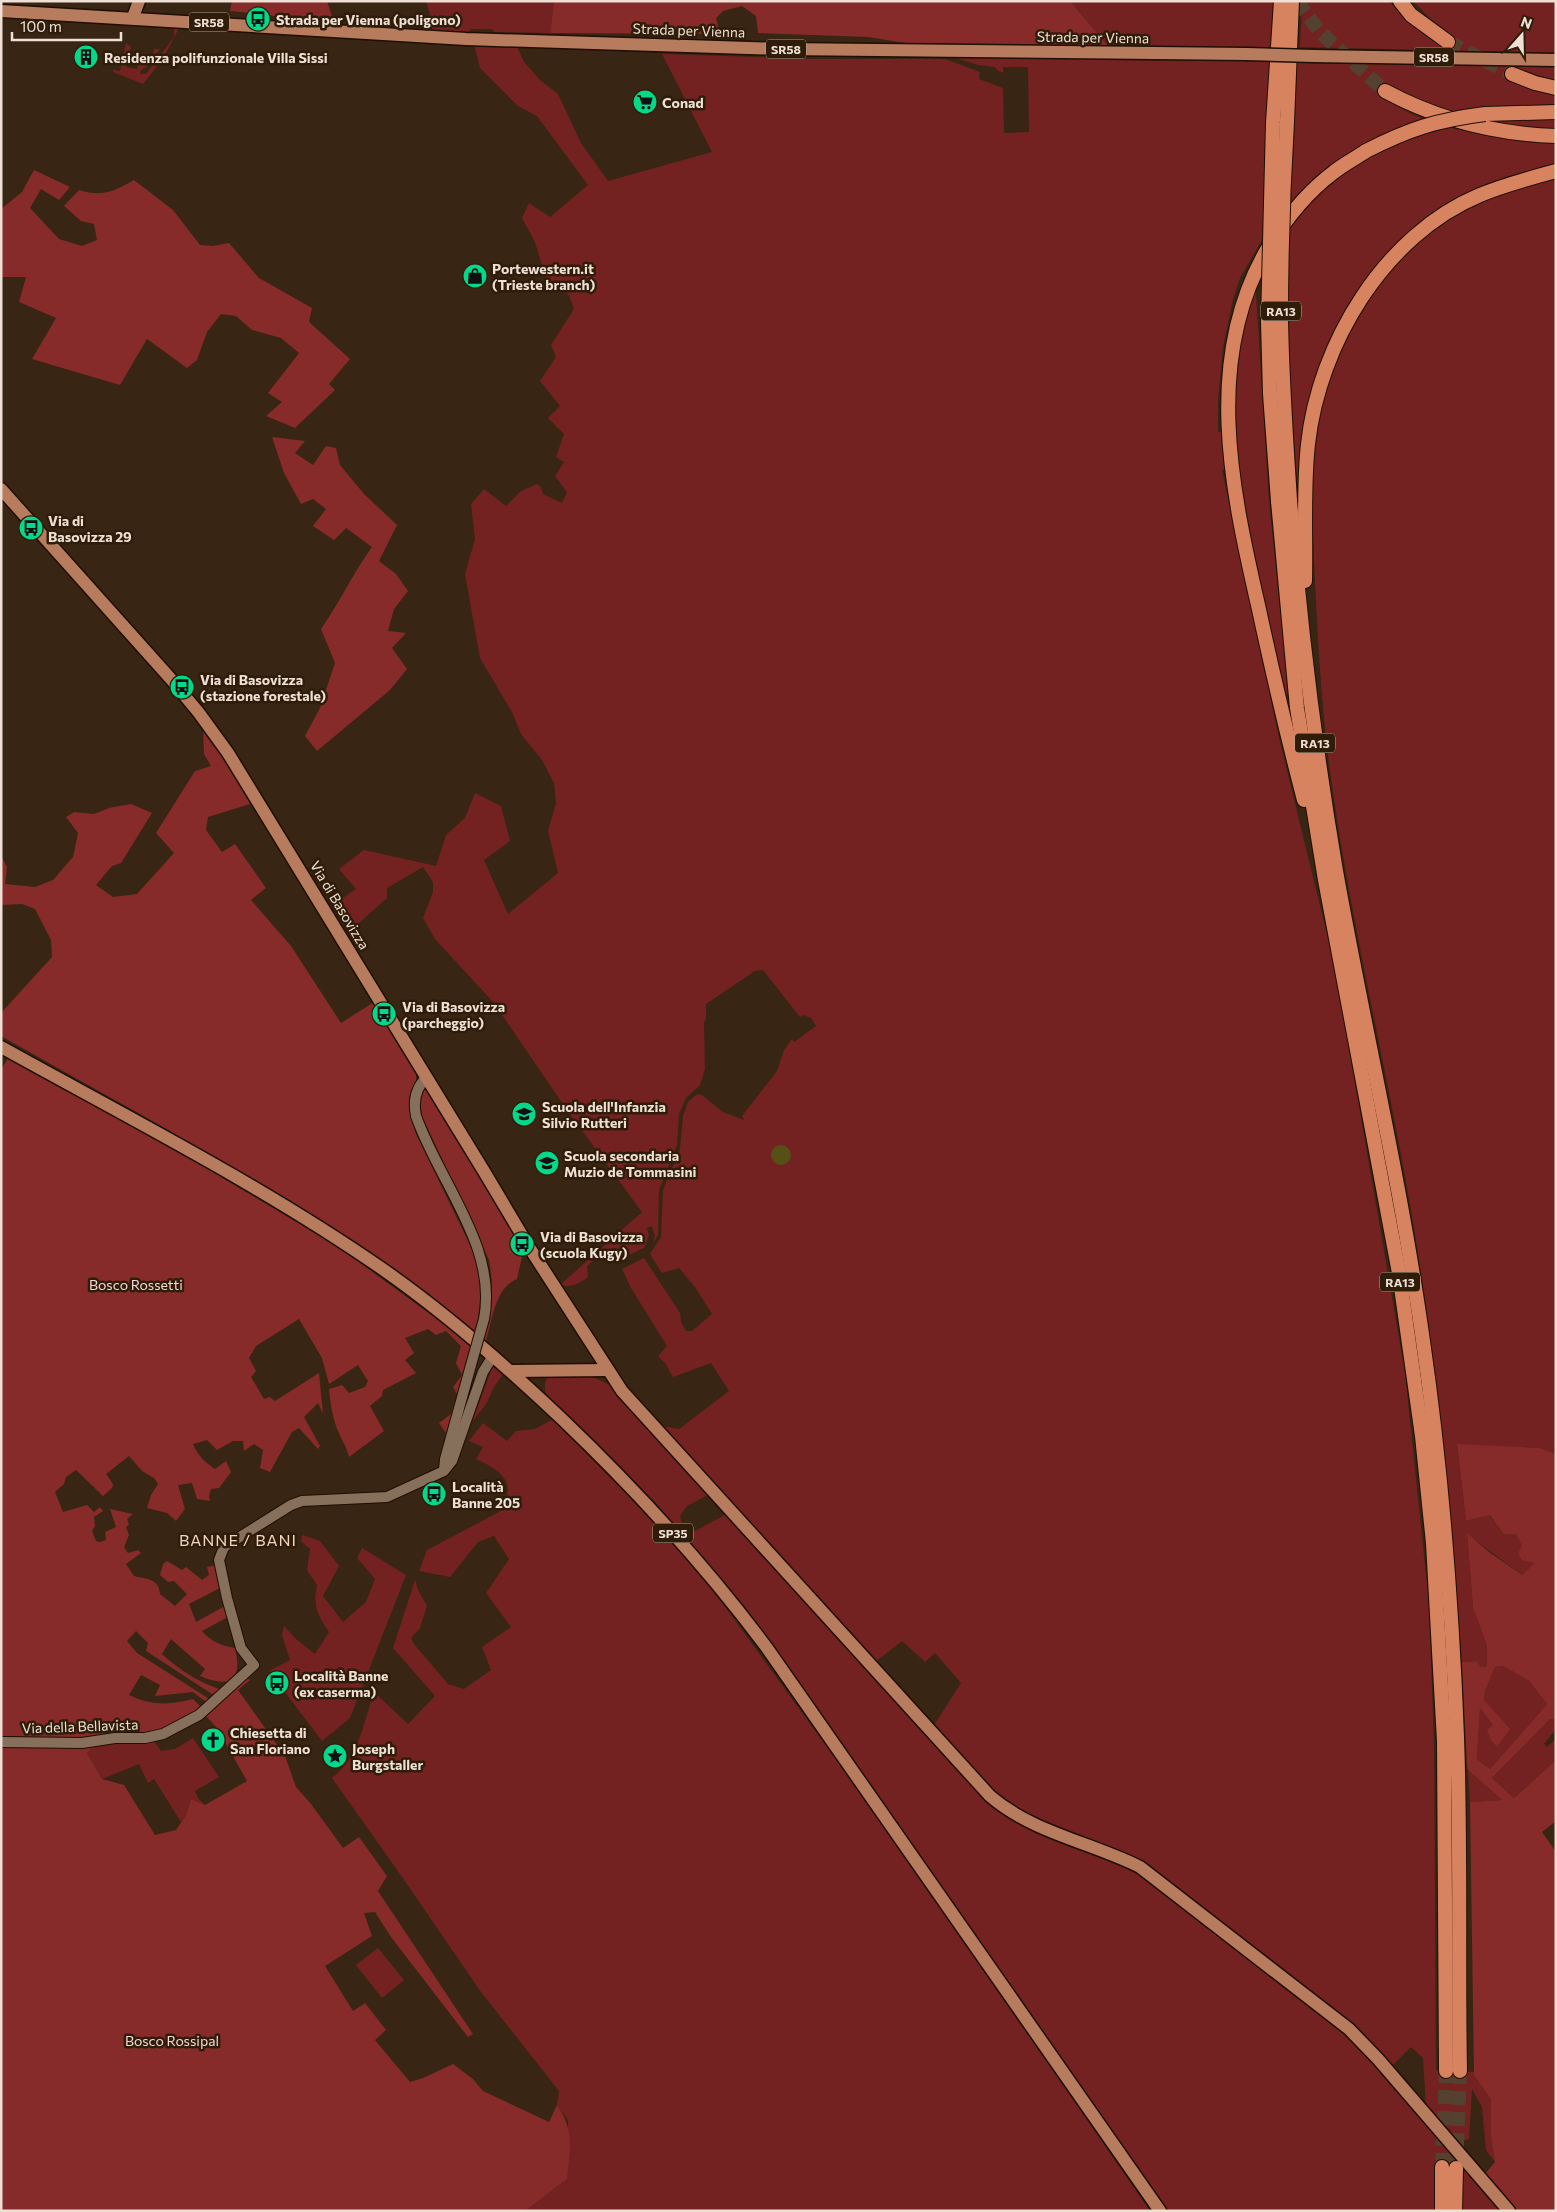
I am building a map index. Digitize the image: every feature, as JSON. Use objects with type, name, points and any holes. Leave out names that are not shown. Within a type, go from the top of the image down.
[{"type":"highway","name":"RA13","points":[[1280,122],[1281,1]]},
{"type":"highway","name":"RA13","points":[[1284,500],[1297,708],[1325,880],[1399,1273],[1421,1426],[1429,1504],[1444,1741],[1453,2071],[1457,1740],[1446,1542],[1435,1435],[1412,1270],[1341,898],[1321,780],[1270,394],[1268,322],[1280,122],[1292,1]]},
{"type":"highway","points":[[1400,1],[1411,15],[1448,42]]},
{"type":"highway","points":[[1512,74],[1535,83],[1556,88]]},
{"type":"highway","points":[[1385,91],[1410,104],[1443,117],[1521,134],[1556,136]]},
{"type":"highway","points":[[1325,880],[1287,735],[1249,568],[1232,468],[1228,384],[1233,341],[1244,297],[1258,263],[1280,226],[1310,193],[1334,172],[1366,151],[1403,133],[1430,124],[1485,114],[1556,112]]},
{"type":"highway","points":[[1300,620],[1305,588],[1308,444],[1319,390],[1338,342],[1360,302],[1390,261],[1425,229],[1479,196],[1556,171]]},
{"type":"highway","points":[[1442,2167],[1442,2211]]},
{"type":"highway","points":[[1456,2168],[1456,2211]]},
{"type":"main road","points":[[133,17],[139,1]]},
{"type":"main road","name":"Strada per Vienna","points":[[1,11],[133,17],[466,39],[782,49],[1247,54],[1556,60]]},
{"type":"main road","name":"Via di Basovizza","points":[[1,489],[199,713],[247,783],[529,1247],[622,1391],[990,1796],[1021,1818],[1140,1867],[1336,2018],[1378,2059],[1509,2211]]},
{"type":"main road","name":"SP35","points":[[1,1047],[311,1222],[383,1269],[436,1309],[511,1371],[643,1499],[727,1594],[767,1648],[1160,2211]]},
{"type":"main road","points":[[511,1371],[607,1370]]},
{"type":"street","points":[[427,1077],[416,1092],[414,1107],[416,1116],[483,1261],[487,1298],[484,1319],[445,1459],[444,1471]]},
{"type":"street","points":[[444,1471],[452,1461],[483,1372],[493,1356]]},
{"type":"street","name":"Via della Bellavista","points":[[1,1742],[82,1743],[115,1738],[145,1738],[163,1734],[199,1715],[254,1665],[241,1648],[237,1638],[223,1582],[220,1556],[228,1544],[244,1536],[282,1510],[302,1501],[386,1497],[444,1471]]},
{"type":"shaded area","points":[[426,1],[554,1],[550,33],[494,32],[492,29],[471,29],[468,32],[429,30],[430,15]]},
{"type":"shaded area","points":[[1070,1],[1275,1],[1273,48],[1108,46]]},
{"type":"shaded area","points":[[1302,1],[1389,1],[1415,27],[1445,48],[1452,35],[1431,19],[1413,1],[1556,1],[1556,53],[1300,47]]},
{"type":"shaded area","points":[[174,27],[179,28],[164,57],[143,84],[113,72],[113,70],[120,71],[126,43],[131,47],[126,67],[137,69],[140,53],[153,54],[154,49],[160,49],[145,68],[141,70],[140,74],[146,74],[174,37]]},
{"type":"shaded area","points":[[474,44],[517,47],[524,62],[540,80],[558,94],[581,143],[608,181],[712,152],[662,54],[815,59],[945,59],[980,72],[979,79],[1003,88],[1004,133],[1029,132],[1028,67],[1003,67],[1003,73],[995,67],[978,65],[953,57],[954,54],[1108,60],[1273,61],[1262,240],[1240,278],[1233,299],[1223,347],[1218,401],[1218,432],[1229,432],[1237,350],[1255,278],[1269,502],[1289,694],[1284,694],[1260,585],[1238,467],[1222,470],[1279,738],[1335,967],[1405,1373],[1429,1604],[1434,1747],[1436,2070],[1474,2072],[1491,2099],[1491,2137],[1495,2162],[1486,2150],[1482,2107],[1472,2089],[1469,2139],[1463,2141],[1454,2139],[1426,2107],[1423,2058],[1411,2047],[1392,2066],[1375,2047],[1337,2012],[1159,1875],[1119,1851],[1036,1820],[1010,1805],[998,1795],[933,1727],[961,1683],[935,1653],[925,1662],[902,1641],[874,1663],[661,1426],[679,1429],[729,1391],[711,1363],[673,1377],[665,1363],[658,1356],[667,1346],[631,1288],[622,1269],[644,1258],[680,1313],[681,1322],[686,1331],[692,1331],[712,1314],[695,1287],[679,1268],[662,1273],[650,1254],[661,1237],[663,1190],[680,1149],[683,1116],[688,1102],[697,1094],[702,1095],[723,1112],[744,1120],[742,1116],[777,1071],[784,1050],[792,1039],[794,1042],[816,1026],[811,1018],[804,1015],[800,1017],[763,970],[755,971],[706,1004],[706,1019],[704,1022],[705,1069],[700,1085],[686,1098],[679,1114],[677,1145],[659,1190],[658,1235],[653,1244],[655,1236],[652,1226],[647,1228],[649,1235],[644,1248],[625,1257],[617,1250],[607,1254],[606,1249],[587,1266],[588,1277],[575,1285],[560,1285],[642,1212],[567,1110],[494,1003],[435,939],[423,918],[433,892],[433,882],[423,867],[387,888],[387,898],[350,931],[334,904],[356,889],[339,869],[364,850],[436,866],[446,835],[465,818],[475,793],[501,806],[510,841],[484,860],[508,914],[558,873],[548,831],[556,803],[554,783],[542,760],[521,734],[512,712],[480,658],[465,574],[475,539],[471,504],[484,489],[506,506],[521,491],[537,484],[541,487],[543,494],[562,503],[567,492],[555,476],[564,462],[556,457],[564,434],[548,418],[560,406],[540,381],[556,357],[551,345],[574,309],[569,295],[547,282],[535,242],[522,218],[529,203],[550,217],[588,185],[537,116],[518,106],[480,68]]},
{"type":"shaded area","points":[[1297,60],[1556,66],[1556,81],[1515,68],[1510,80],[1556,94],[1556,106],[1485,107],[1485,117],[1556,118],[1556,129],[1492,122],[1451,112],[1431,105],[1392,86],[1385,91],[1381,98],[1414,115],[1451,128],[1505,139],[1556,143],[1556,164],[1505,177],[1498,181],[1504,193],[1556,177],[1556,1454],[1540,1448],[1457,1445],[1466,1521],[1490,1515],[1495,1522],[1512,1530],[1517,1535],[1536,1563],[1522,1575],[1467,1534],[1473,1608],[1487,1646],[1487,1666],[1481,1667],[1477,1661],[1462,1662],[1447,1481],[1425,1301],[1406,1181],[1357,934],[1332,785],[1321,683],[1312,512],[1300,512],[1287,353],[1287,221],[1363,147],[1323,173],[1305,188],[1289,206]]},
{"type":"shaded area","points":[[781,1145],[788,1148],[791,1155],[788,1162],[781,1165],[774,1162],[771,1155],[774,1148]]},
{"type":"shaded area","points":[[498,1367],[504,1373],[494,1387],[486,1404],[472,1422],[492,1368]]},
{"type":"shaded area","points":[[552,1375],[593,1377],[612,1386],[708,1495],[687,1506],[680,1516],[683,1528],[693,1532],[725,1515],[993,1806],[1044,1834],[1135,1871],[1355,2040],[1504,2211],[1462,2211],[1461,2168],[1435,2167],[1434,2211],[1169,2211],[746,1608],[655,1502],[546,1394],[545,1383]]},
{"type":"shaded area","points":[[553,1419],[634,1501],[698,1571],[726,1608],[872,1809],[1150,2211],[525,2211],[567,2179],[568,2120],[557,2105],[559,2091],[481,1992],[332,1778],[341,1770],[354,1750],[374,1692],[408,1724],[435,1696],[393,1648],[415,1580],[427,1606],[420,1628],[411,1638],[414,1644],[448,1684],[464,1689],[491,1670],[482,1647],[511,1627],[486,1593],[509,1559],[494,1536],[478,1542],[450,1577],[419,1571],[427,1550],[499,1512],[505,1502],[508,1493],[505,1479],[493,1468],[476,1459],[483,1447],[469,1441],[483,1423],[507,1441],[516,1431],[535,1429]]},
{"type":"shaded area","points":[[302,1535],[320,1541],[339,1566],[323,1596],[343,1622],[366,1602],[375,1579],[357,1558],[362,1548],[406,1575],[350,1718],[322,1741],[269,1671],[290,1660],[282,1635],[284,1626],[296,1639],[315,1654],[329,1632],[317,1610],[317,1585],[307,1570],[310,1549],[301,1541]]},
{"type":"shaded area","points":[[1503,1666],[1529,1681],[1547,1704],[1490,1769],[1477,1759],[1480,1708],[1493,1725],[1497,1746],[1503,1739],[1484,1700],[1485,1691],[1495,1667]]},
{"type":"shaded area","points":[[1550,1719],[1556,1720],[1556,1729],[1544,1744],[1547,1747],[1556,1739],[1556,1760],[1514,1798],[1492,1778]]},
{"type":"shaded area","points":[[193,1738],[219,1777],[195,1791],[198,1798],[205,1805],[191,1799],[186,1815],[181,1822],[154,1779],[148,1783],[139,1764],[102,1779],[87,1753],[95,1745],[104,1743],[154,1741],[161,1751],[175,1749]]},
{"type":"shaded area","points":[[1468,1770],[1502,1800],[1470,1802]]},
{"type":"shaded area","points":[[378,1948],[404,1980],[382,1998],[356,1965]]},
{"type":"green space","points":[[232,1],[327,1],[334,22],[304,22],[230,11]]},
{"type":"green space","points":[[554,1],[1070,1],[1108,46],[906,43],[868,37],[758,33],[756,16],[742,6],[723,11],[716,18],[720,34],[550,33]]},
{"type":"green space","points":[[34,170],[70,187],[59,200],[41,189],[30,208],[59,239],[82,246],[97,240],[94,224],[81,221],[64,206],[79,190],[94,193],[107,192],[120,188],[134,180],[173,210],[200,245],[213,246],[229,243],[259,278],[312,308],[309,322],[350,359],[329,384],[335,390],[295,428],[266,416],[282,402],[268,393],[299,353],[281,338],[252,330],[236,316],[221,314],[207,332],[197,360],[187,368],[147,339],[120,385],[32,359],[56,318],[19,302],[26,277],[1,277],[1,209],[22,192]]},
{"type":"green space","points":[[272,437],[305,441],[295,453],[313,465],[326,446],[336,448],[340,465],[364,494],[397,525],[379,561],[396,574],[408,591],[394,609],[388,631],[406,633],[392,648],[407,669],[390,690],[317,751],[305,736],[320,708],[335,663],[321,629],[372,547],[346,528],[334,540],[313,526],[326,509],[313,499],[301,504],[284,473]]},
{"type":"green space","points":[[203,726],[253,803],[208,817],[206,830],[222,852],[235,844],[266,888],[251,900],[291,946],[341,1023],[374,1002],[413,1064],[416,1072],[416,1081],[409,1097],[411,1117],[416,1134],[473,1251],[480,1273],[481,1295],[478,1317],[489,1319],[492,1290],[489,1260],[422,1116],[420,1100],[424,1089],[428,1089],[521,1242],[522,1257],[517,1279],[510,1283],[499,1297],[486,1341],[430,1296],[372,1254],[312,1215],[189,1142],[1,1036],[1,1013],[52,957],[51,940],[35,909],[22,904],[1,905],[1,856],[7,867],[5,884],[35,887],[53,880],[73,857],[78,833],[66,817],[74,812],[94,814],[109,808],[131,804],[152,813],[121,863],[112,866],[96,885],[113,897],[137,894],[174,853],[156,833],[195,771],[211,766],[204,754]]},
{"type":"green space","name":"Bosco Rossetti","points":[[8,1058],[206,1168],[337,1246],[471,1346],[444,1446],[446,1433],[439,1423],[451,1414],[457,1394],[453,1387],[462,1375],[456,1363],[461,1346],[446,1331],[436,1335],[428,1329],[405,1338],[414,1353],[405,1360],[416,1373],[383,1390],[382,1396],[370,1406],[384,1431],[349,1457],[331,1408],[329,1389],[342,1385],[349,1393],[365,1387],[368,1381],[358,1365],[329,1384],[322,1358],[299,1319],[256,1346],[249,1358],[256,1371],[251,1377],[264,1399],[270,1397],[275,1401],[319,1373],[323,1414],[318,1403],[304,1417],[320,1446],[318,1449],[299,1428],[292,1432],[270,1472],[260,1468],[263,1450],[254,1444],[244,1451],[243,1441],[233,1441],[217,1450],[207,1440],[193,1444],[205,1461],[215,1469],[226,1461],[231,1472],[219,1488],[211,1489],[210,1501],[197,1499],[192,1483],[178,1485],[185,1509],[176,1521],[167,1513],[147,1508],[151,1495],[158,1484],[154,1478],[142,1471],[129,1456],[106,1474],[113,1484],[112,1488],[103,1496],[76,1470],[66,1477],[64,1484],[55,1492],[63,1512],[87,1505],[94,1512],[100,1507],[103,1511],[94,1517],[95,1526],[92,1531],[96,1541],[106,1540],[105,1532],[116,1527],[110,1509],[133,1514],[127,1519],[129,1525],[126,1527],[129,1535],[124,1547],[128,1553],[138,1550],[141,1553],[126,1564],[134,1576],[154,1582],[160,1594],[175,1606],[187,1594],[174,1581],[168,1582],[160,1575],[163,1564],[167,1561],[182,1570],[186,1567],[202,1580],[209,1575],[207,1567],[216,1565],[220,1588],[189,1604],[196,1622],[225,1606],[228,1617],[202,1631],[209,1638],[225,1646],[235,1648],[237,1668],[235,1675],[226,1681],[210,1680],[200,1676],[205,1669],[171,1639],[162,1654],[191,1676],[223,1690],[215,1696],[146,1651],[148,1643],[136,1631],[127,1641],[137,1653],[211,1700],[206,1702],[193,1692],[155,1696],[160,1685],[141,1675],[129,1695],[153,1703],[193,1699],[203,1709],[149,1736],[65,1738],[1,1736],[1,1070]]},
{"type":"green space","points":[[1457,1444],[1540,1448],[1556,1454],[1556,1720],[1550,1719],[1492,1778],[1514,1798],[1556,1760],[1556,1821],[1542,1832],[1556,1852],[1556,2211],[1516,2211],[1485,2174],[1495,2162],[1491,2137],[1491,2099],[1474,2075],[1470,1802],[1502,1800],[1468,1770],[1467,1765],[1462,1662],[1477,1661],[1481,1667],[1487,1666],[1487,1646],[1473,1608],[1467,1533],[1489,1552],[1522,1575],[1535,1563],[1522,1560],[1518,1554],[1522,1545],[1516,1534],[1504,1534],[1490,1515],[1466,1521]],"holes":[[[1503,1666],[1529,1681],[1547,1704],[1490,1769],[1477,1759],[1480,1708],[1493,1725],[1487,1730],[1491,1740],[1497,1747],[1510,1729],[1484,1700],[1485,1691],[1495,1667]]]},
{"type":"green space","name":"Bosco Rossipal","points":[[245,1677],[250,1680],[238,1690],[285,1756],[296,1787],[311,1804],[343,1848],[359,1837],[387,1876],[378,1891],[473,2034],[468,2037],[391,1937],[375,1912],[364,1913],[372,1936],[325,1966],[353,2011],[365,2003],[386,2030],[375,2040],[410,2082],[453,2064],[473,2079],[483,2091],[549,2122],[557,2105],[563,2114],[567,2123],[570,2140],[567,2179],[525,2211],[1,2211],[1,1746],[95,1745],[87,1753],[102,1779],[124,1785],[155,1835],[176,1830],[186,1815],[191,1799],[205,1805],[247,1781],[217,1728],[205,1715]]},
{"type":"tunnel","points":[[1297,1],[1320,32],[1385,91]]},
{"type":"tunnel","points":[[1448,42],[1512,74]]},
{"type":"tunnel","points":[[1442,2167],[1446,2071]]},
{"type":"tunnel","points":[[1456,2168],[1460,2071]]},
{"type":"place","name":"Strada per Vienna (poligono)","points":[[258,19]]},
{"type":"place","name":"Residenza polifunzionale Villa Sissi","points":[[86,57]]},
{"type":"place","name":"Conad","points":[[645,102]]},
{"type":"place","name":"Portewestern.it (Trieste branch)","points":[[475,276]]},
{"type":"place","name":"Via di Basovizza 29","points":[[31,528]]},
{"type":"place","name":"Via di Basovizza (stazione forestale)","points":[[182,687]]},
{"type":"place","name":"Via di Basovizza (parcheggio)","points":[[384,1014]]},
{"type":"place","name":"Scuola dell'Infanzia Silvio Rutteri","points":[[524,1114]]},
{"type":"place","name":"Scuola secondaria Muzio de Tommasini","points":[[547,1163]]},
{"type":"place","name":"Via di Basovizza (scuola Kugy)","points":[[522,1244]]},
{"type":"place","name":"Località Banne 205","points":[[434,1494]]},
{"type":"place","name":"Località Banne (ex caserma)","points":[[277,1683]]},
{"type":"place","name":"Chiesetta di San Floriano","points":[[213,1740]]},
{"type":"place","name":"Joseph Burgstaller","points":[[335,1756]]},
{"type":"district","name":"BANNE / BANI","points":[[238,1539]]}]
